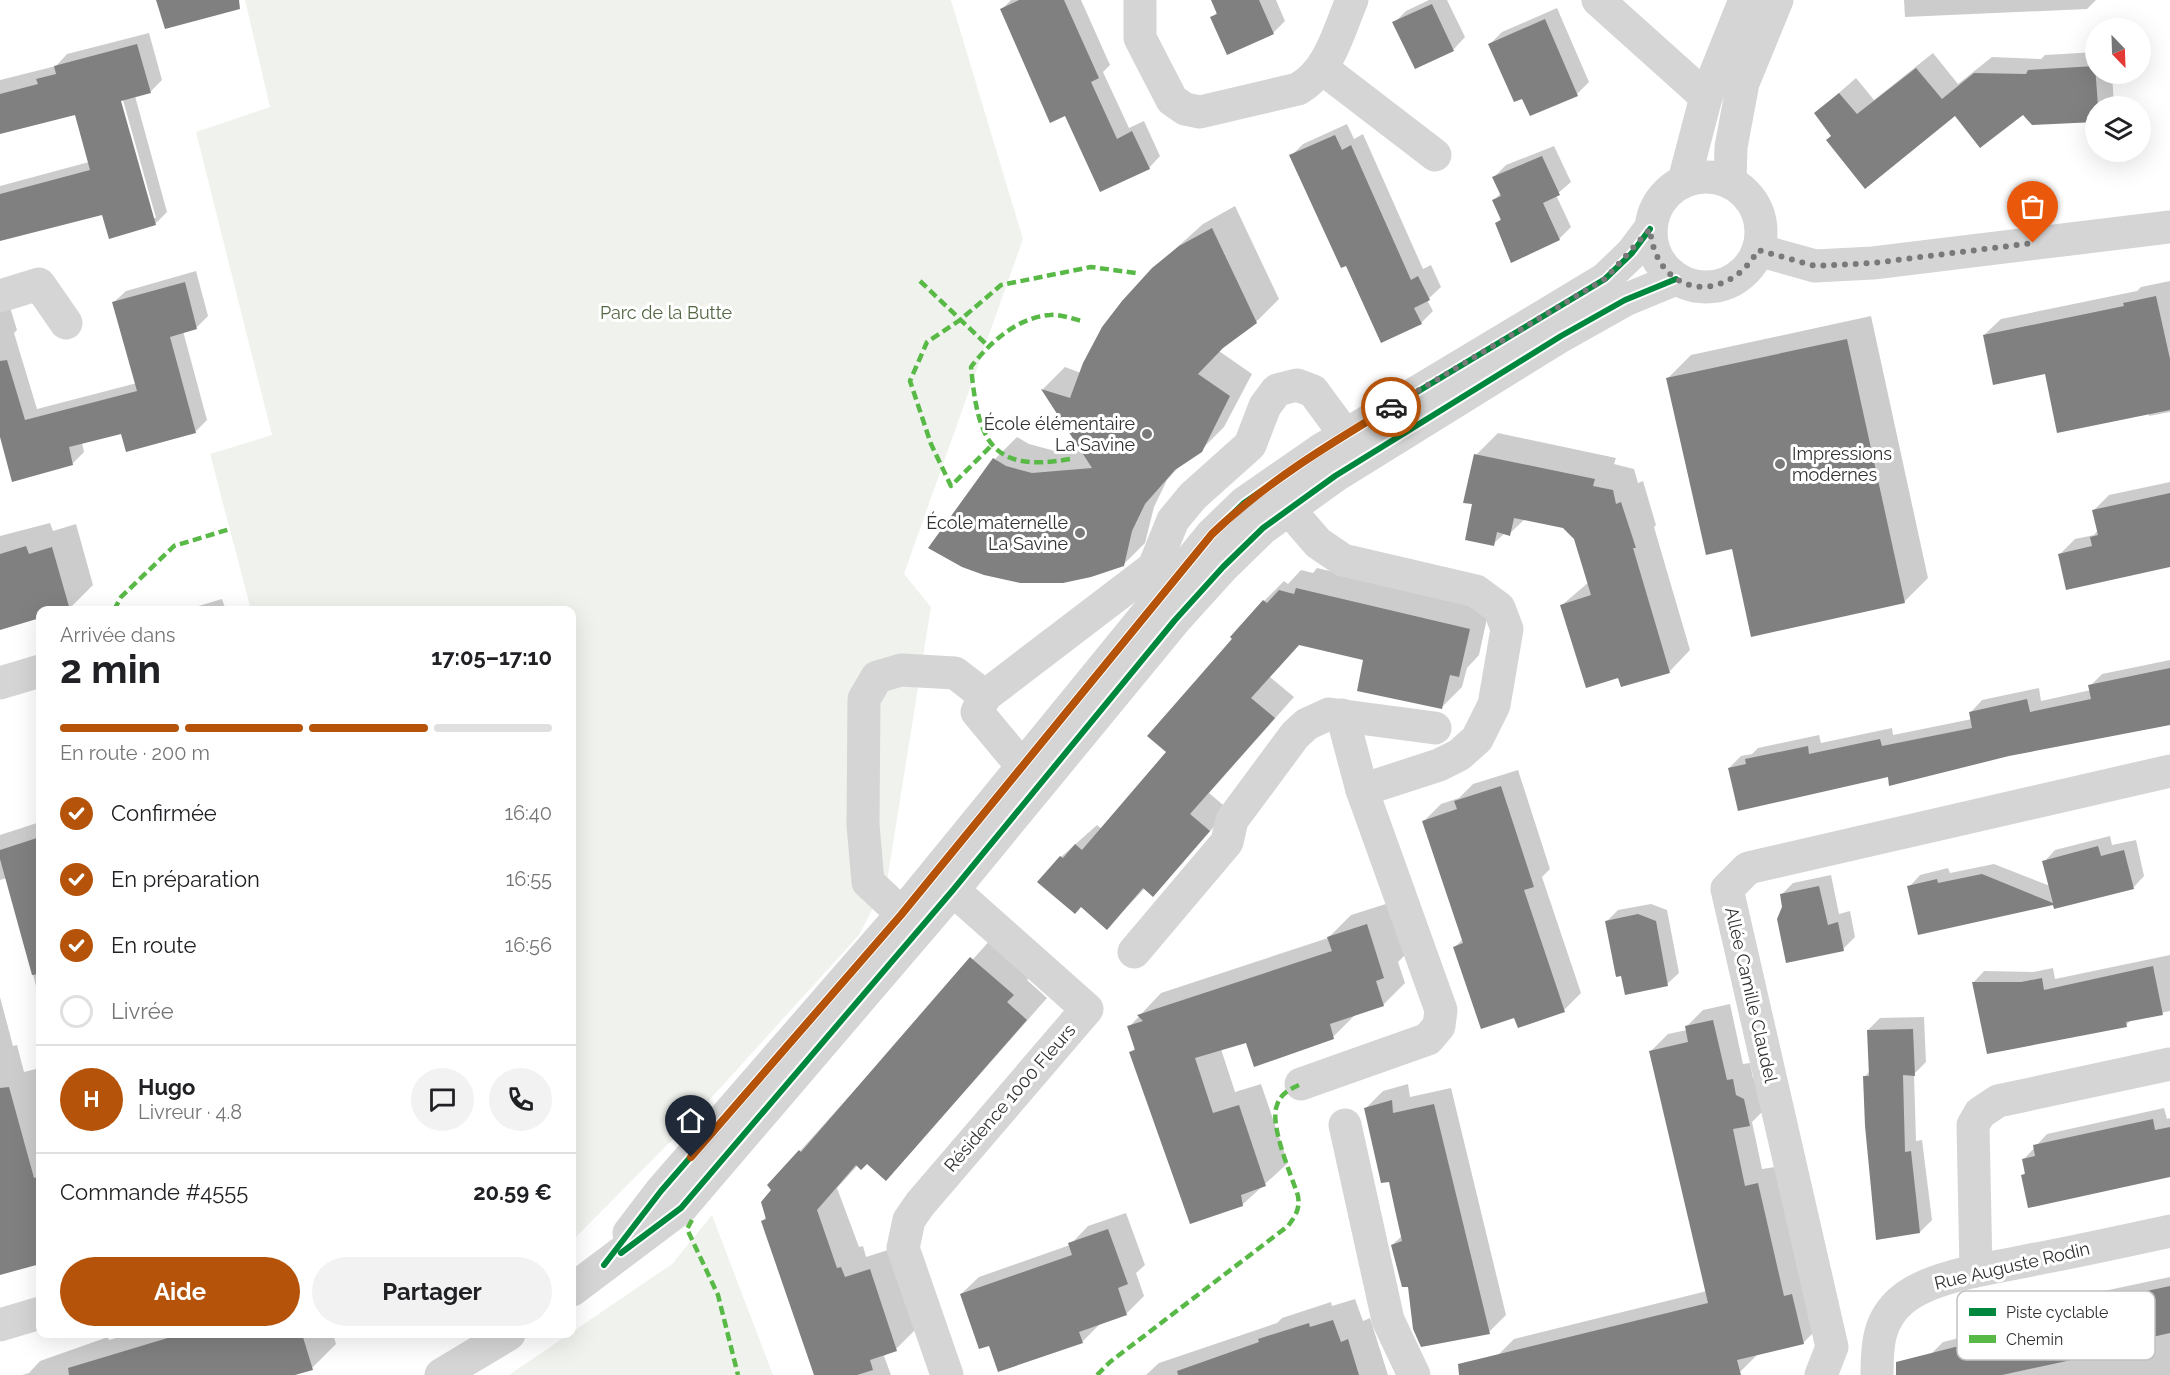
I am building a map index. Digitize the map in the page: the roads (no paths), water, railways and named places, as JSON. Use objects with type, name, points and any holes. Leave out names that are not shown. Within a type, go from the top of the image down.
[{"type":"street","points":[[1140,1],[1140,38],[1172,100],[1185,109],[1200,112],[1298,89],[1311,81],[1323,69],[1352,0]]},
{"type":"street","points":[[1598,0],[1706,97]]},
{"type":"street","points":[[1684,181],[1706,97],[1745,0]]},
{"type":"street","points":[[1730,182],[1731,147],[1743,83],[1777,0]]},
{"type":"street","points":[[1323,69],[1435,155]]},
{"type":"street","points":[[1699,177],[1715,177],[1730,182],[1743,190],[1754,203],[1760,218],[1762,234],[1758,250],[1749,267],[1733,280],[1715,287],[1695,286],[1676,279],[1656,258],[1650,229],[1655,209],[1667,192],[1684,181],[1699,177]]},
{"type":"street","points":[[1758,250],[1815,266],[1873,263],[2170,227]]},
{"type":"street","points":[[576,1287],[604,1265],[661,1191],[910,922],[1033,772],[1212,534],[1244,503],[1278,497],[1605,279],[1650,229]]},
{"type":"street","points":[[1354,446],[1625,300],[1676,279]]},
{"type":"street","points":[[0,296],[39,284],[66,323]]},
{"type":"street","points":[[1033,772],[977,712],[985,696],[1154,567],[1173,520],[1193,496],[1250,445],[1265,406],[1277,390],[1297,385],[1313,391],[1354,446]]},
{"type":"street","points":[[1278,497],[1318,543],[1343,560],[1476,591],[1499,608],[1507,629],[1494,705],[1477,739],[1459,755],[1439,765],[1362,790]]},
{"type":"street","points":[[910,922],[868,882],[863,825],[864,699],[877,676],[902,670],[955,674],[985,696]]},
{"type":"street","points":[[0,683],[36,673]]},
{"type":"street","points":[[1134,952],[1227,842],[1232,820],[1294,735],[1307,724],[1329,714],[1435,728]]},
{"type":"street","points":[[1301,1084],[1428,1039],[1439,1026],[1441,1010],[1362,790],[1342,715]]},
{"type":"street","name":"Allée Camille Claudel","points":[[1821,1375],[1832,1347],[1727,889],[1748,868],[2170,771]]},
{"type":"street","name":"Résidence 1000 Fleurs","points":[[943,882],[1087,1009],[920,1204],[909,1220],[903,1248],[947,1375]]},
{"type":"street","points":[[1976,1271],[1973,1125],[1980,1113],[1998,1101],[2170,1064]]},
{"type":"street","points":[[1345,1125],[1388,1320],[1414,1375]]},
{"type":"street","name":"Rue Auguste Rodin","points":[[1877,1375],[1880,1333],[1888,1316],[1902,1300],[1920,1288],[1976,1271],[2170,1232]]},
{"type":"street","points":[[0,1325],[36,1314]]},
{"type":"street","points":[[441,1375],[502,1338]]},
{"type":"place","name":"École élémentaire La Savine","points":[[1147,434]]},
{"type":"place","name":"Impressions modernes","points":[[1780,464]]},
{"type":"place","name":"École maternelle La Savine","points":[[1080,533]]},
{"type":"park label","name":"Parc de la Butte","points":[[666,313]]}]
